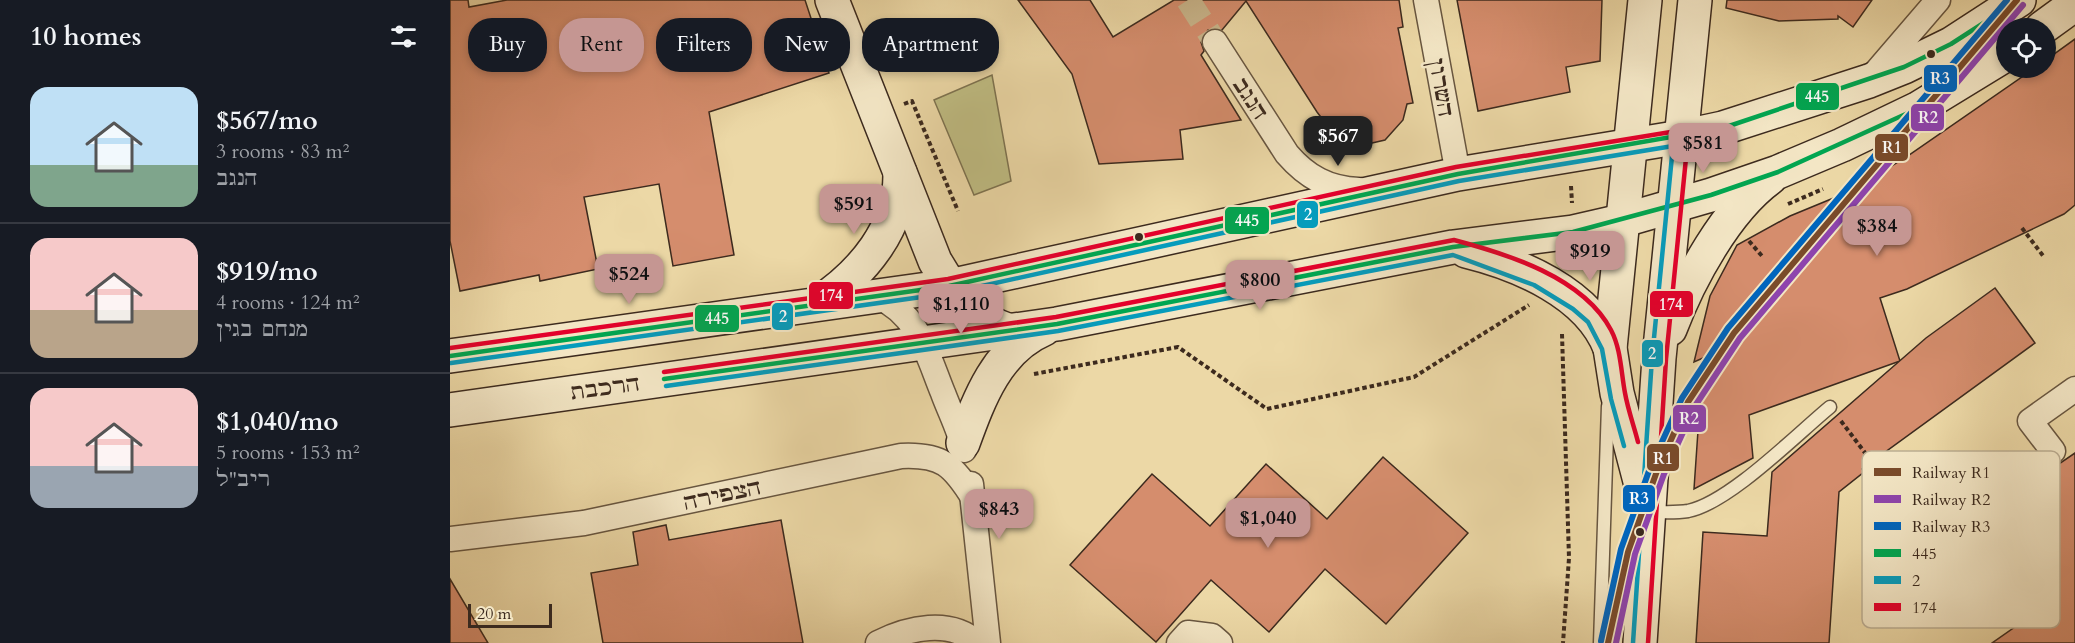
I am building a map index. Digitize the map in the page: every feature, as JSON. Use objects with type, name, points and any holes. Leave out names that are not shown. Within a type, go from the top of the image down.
[{"type":"street","points":[[832,0],[935,261],[949,286],[972,311],[995,326],[1010,331]]},
{"type":"street","name":"השרון","points":[[1426,0],[1458,174]]},
{"type":"street","points":[[1645,0],[1610,348],[1617,393],[1648,512]]},
{"type":"street","points":[[1642,639],[1659,358],[1695,0]]},
{"type":"street","points":[[1869,81],[1938,0]]},
{"type":"street","points":[[450,356],[949,286],[1458,174],[1681,137],[1756,118],[1869,81],[1951,44],[2019,0]]},
{"type":"street","points":[[2056,18],[2075,4]]},
{"type":"street","name":"הנגב","points":[[1215,42],[1287,154],[1301,170],[1334,188],[1382,190]]},
{"type":"street","name":"הרכבת","points":[[455,408],[1057,324],[1453,247],[1573,232],[1621,221],[1778,172],[1917,109],[1996,61]]},
{"type":"street","points":[[816,304],[848,281],[887,230],[900,189],[900,168]]},
{"type":"street","points":[[1659,358],[1685,293],[1714,242],[1754,193],[1778,172]]},
{"type":"street","points":[[1453,247],[1503,261],[1550,285],[1597,322],[1610,348]]},
{"type":"street","points":[[877,296],[889,302],[907,317],[925,344],[963,443],[974,499],[988,643]]},
{"type":"street","points":[[963,443],[978,401],[1008,354],[1023,340],[1057,324]]},
{"type":"street","points":[[2053,451],[2030,421],[2075,389]]},
{"type":"street","name":"הצפירה","points":[[450,539],[584,523],[901,456],[922,454],[937,458],[952,468],[974,499]]},
{"type":"street","points":[[878,643],[912,631],[936,627],[953,629],[977,643]]},
{"type":"street","points":[[1179,643],[1188,633],[1212,636],[1220,643]]},
{"type":"lane","points":[[1600,643],[1610,348]]},
{"type":"lane","points":[[1648,512],[1687,511],[1709,504],[1743,480],[1830,407]]},
{"type":"path","points":[[898,107],[912,101],[958,211]]},
{"type":"path","points":[[2022,228],[2044,257]]},
{"type":"path","points":[[1029,376],[1178,347],[1267,409],[1414,376],[1529,306],[1550,285]]},
{"type":"path","points":[[1558,326],[1563,335],[1569,558],[1563,643]]},
{"type":"path","points":[[1830,407],[1864,451]]},
{"type":"shaded area","points":[[992,75],[1011,181],[974,195],[934,100]]},
{"type":"building","points":[[450,0],[468,0],[469,7],[507,0],[805,0],[811,18],[764,18],[764,72],[829,73],[709,112],[734,255],[673,266],[659,184],[584,197],[598,269],[540,281],[539,275],[460,291],[450,241]]},
{"type":"building","points":[[1018,0],[1090,0],[1113,37],[1174,0],[1399,0],[1403,27],[1398,28],[1413,103],[1407,104],[1403,120],[1385,140],[1359,146],[1344,142],[1333,133],[1317,112],[1246,1],[1222,30],[1208,30],[1201,42],[1204,51],[1201,55],[1241,120],[1180,130],[1183,159],[1099,164],[1072,74]]},
{"type":"building","points":[[1457,0],[1602,0],[1600,61],[1566,67],[1570,92],[1478,111]]},
{"type":"building","points":[[1727,0],[1872,0],[1853,27],[1838,16],[1838,19],[1779,21],[1726,8]]},
{"type":"building","points":[[2075,39],[2075,205],[2064,214],[1907,289],[1880,298],[1900,361],[1749,415],[1753,458],[1694,489],[1703,358],[1694,362],[1710,296],[1737,245],[1790,216],[1853,190],[1909,155],[2021,78],[2056,78],[2056,53]]},
{"type":"building","points":[[1995,288],[2035,343],[1887,451],[1862,451],[1862,474],[1839,492],[1829,643],[1696,643],[1703,532],[1767,536],[1772,472],[1926,338]]},
{"type":"building","points":[[2075,453],[2075,643],[1992,643],[2014,628],[2060,628],[2060,463]]},
{"type":"building","points":[[1383,457],[1468,533],[1386,624],[1325,569],[1269,632],[1211,580],[1156,642],[1070,565],[1152,474],[1210,526],[1266,464],[1327,519]]},
{"type":"building","points":[[781,520],[803,643],[603,643],[591,573],[638,565],[633,532],[666,525],[669,540]]},
{"type":"building","points":[[450,579],[488,643],[450,643]]},
{"type":"tunnel","points":[[1188,0],[1215,42]]},
{"type":"rail line","name":"R3","points":[[1601,641],[1621,549],[1650,468],[1682,398],[1728,328],[2007,0]]},
{"type":"rail line","name":"R1","points":[[1608,643],[1628,552],[1657,471],[1688,402],[1734,333],[2017,0]]},
{"type":"rail line","name":"R2","points":[[1616,643],[1635,554],[1664,474],[1695,406],[1740,338],[2023,5]]},
{"type":"transit line","name":"445","points":[[450,356],[949,286],[1458,174],[1723,128],[1904,67],[1951,44],[2019,0]]},
{"type":"transit line","name":"445","points":[[664,379],[1057,324],[1453,247],[1573,232],[1711,195],[1778,172],[1908,113]]},
{"type":"transit line","name":"174","points":[[450,348],[948,279],[1456,167],[1683,130],[1688,138],[1666,359],[1648,643]]},
{"type":"transit line","name":"2","points":[[451,363],[950,293],[1459,181],[1673,146],[1652,358],[1633,643]]},
{"type":"transit line","name":"174","points":[[664,372],[1056,317],[1454,240],[1542,270],[1563,282],[1598,311],[1611,330],[1617,345],[1626,399],[1638,442]]},
{"type":"transit line","name":"2","points":[[666,386],[1058,331],[1453,255],[1534,285],[1573,309],[1588,322],[1602,349],[1611,399],[1624,446]]}]
